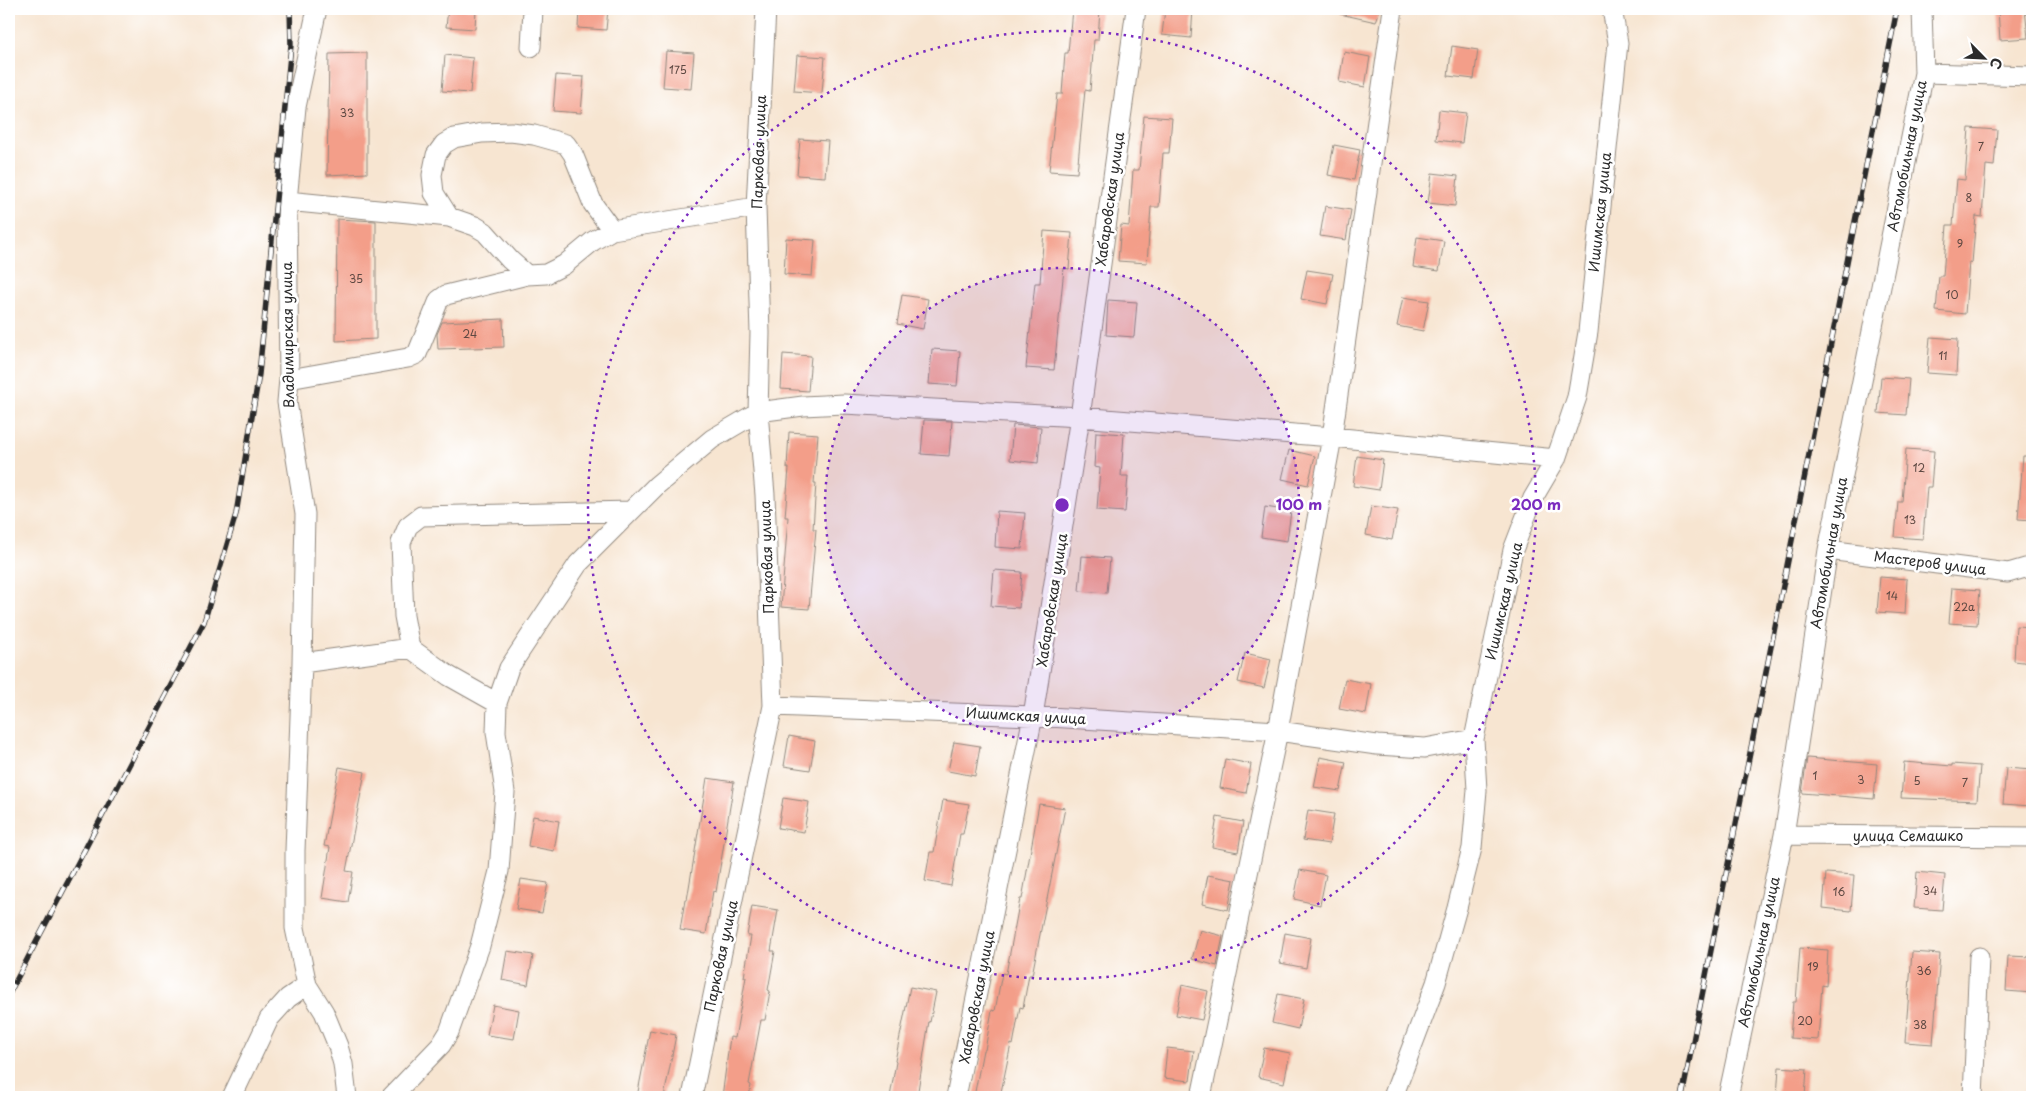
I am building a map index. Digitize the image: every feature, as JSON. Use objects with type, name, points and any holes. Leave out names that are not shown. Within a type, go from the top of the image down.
[{"type":"street","name":"Владимирская улица","points":[[307,985],[295,928],[295,851],[305,514],[287,402],[289,379],[287,202],[296,107],[316,9]]},
{"type":"street","points":[[531,47],[533,9]]},
{"type":"street","name":"Парковая улица","points":[[692,1097],[773,706],[765,495],[758,412],[760,333],[756,207],[766,9]]},
{"type":"street","name":"Хабаровская улица","points":[[956,1097],[1033,716],[1080,417],[1136,9]]},
{"type":"street","points":[[1202,1097],[1278,730],[1332,437],[1393,9]]},
{"type":"street","name":"Ишимская улица","points":[[773,706],[1033,716],[1278,730],[1377,745],[1425,748],[1474,739],[1513,550],[1533,498],[1556,459],[1577,397],[1588,332],[1618,43],[1612,9]]},
{"type":"street","name":"Автомобильная улица","points":[[1728,1097],[1784,835],[1828,550],[1924,73],[1922,9]]},
{"type":"street","points":[[1924,73],[2032,76]]},
{"type":"street","points":[[449,216],[434,193],[432,184],[436,155],[444,144],[454,138],[482,133],[511,132],[534,135],[566,144],[574,154],[592,204],[612,230]]},
{"type":"street","points":[[287,202],[449,216],[485,232],[510,260],[527,275]]},
{"type":"street","points":[[289,379],[408,358],[417,354],[439,300],[446,294],[527,275],[546,274],[564,265],[593,241],[612,230],[756,207]]},
{"type":"street","points":[[391,1097],[441,1045],[449,1032],[480,946],[499,871],[505,792],[496,732],[498,702],[508,668],[578,564],[657,485],[712,439],[758,412],[803,406],[844,404],[1080,417],[1332,437],[1556,459]]},
{"type":"street","points":[[410,648],[404,616],[401,543],[408,526],[421,516],[632,511]]},
{"type":"street","name":"Мастеров улица","points":[[1828,550],[2008,573],[2032,566]]},
{"type":"street","points":[[302,663],[410,648],[449,676],[498,702]]},
{"type":"street","points":[[1393,1097],[1436,983],[1458,908],[1472,848],[1477,790],[1474,739]]},
{"type":"street","name":"улица Семашко","points":[[1784,835],[2032,837]]},
{"type":"street","points":[[1973,1097],[1979,957]]},
{"type":"street","points":[[232,1097],[269,1019],[288,998],[307,985],[324,1012],[338,1046],[343,1064],[347,1097]]},
{"type":"building","points":[[448,9],[476,9],[475,29],[446,27]]},
{"type":"building","points":[[579,9],[608,9],[606,30],[578,28]]},
{"type":"building","points":[[1072,9],[1100,9],[1098,40],[1094,40],[1090,91],[1085,90],[1077,173],[1049,171],[1057,94],[1062,94],[1065,53],[1068,53]]},
{"type":"building","points":[[1165,9],[1193,9],[1191,38],[1162,35]]},
{"type":"building","points":[[1340,9],[1380,9],[1376,22],[1340,14]]},
{"type":"building","points":[[1998,9],[2025,9],[2028,38],[2000,40]]},
{"type":"building","points":[[1452,46],[1478,50],[1474,79],[1448,76]]},
{"type":"building","points":[[666,51],[694,53],[691,89],[663,87]]},
{"type":"building","points":[[1344,52],[1370,57],[1365,87],[1339,82]]},
{"type":"building","points":[[367,53],[367,173],[327,175],[329,54]]},
{"type":"building","points":[[445,55],[473,58],[470,93],[442,91]]},
{"type":"building","points":[[797,55],[825,57],[822,93],[794,91]]},
{"type":"building","points":[[556,75],[584,77],[581,113],[553,111]]},
{"type":"building","points":[[1439,110],[1466,113],[1462,143],[1436,140]]},
{"type":"building","points":[[1144,116],[1172,118],[1169,153],[1163,153],[1159,207],[1151,207],[1147,263],[1118,261],[1121,225],[1129,226],[1133,170],[1139,170]]},
{"type":"building","points":[[1969,128],[1997,130],[1994,166],[1986,165],[1982,217],[1976,216],[1972,263],[1969,262],[1965,314],[1936,311],[1939,276],[1943,276],[1947,225],[1953,225],[1957,179],[1965,180]]},
{"type":"building","points":[[800,139],[828,141],[825,177],[797,175]]},
{"type":"building","points":[[1334,145],[1360,150],[1354,180],[1328,175]]},
{"type":"building","points":[[1432,173],[1458,176],[1455,206],[1428,203]]},
{"type":"building","points":[[1325,206],[1351,210],[1346,240],[1320,236]]},
{"type":"building","points":[[337,219],[376,221],[376,339],[336,341]]},
{"type":"building","points":[[1044,231],[1072,233],[1069,269],[1064,268],[1054,370],[1026,368],[1035,283],[1040,283]]},
{"type":"building","points":[[1417,237],[1444,241],[1439,271],[1413,267]]},
{"type":"building","points":[[786,238],[815,240],[812,276],[784,274]]},
{"type":"building","points":[[1307,270],[1333,274],[1327,304],[1301,299]]},
{"type":"building","points":[[902,295],[928,299],[923,329],[897,324]]},
{"type":"building","points":[[1403,297],[1429,301],[1423,331],[1397,326]]},
{"type":"building","points":[[1108,300],[1137,302],[1134,337],[1106,335]]},
{"type":"building","points":[[503,319],[504,347],[438,349],[437,334],[442,322]]},
{"type":"building","points":[[1930,337],[1958,339],[1956,375],[1927,373]]},
{"type":"building","points":[[932,349],[960,351],[957,386],[929,384]]},
{"type":"building","points":[[783,354],[811,356],[808,391],[781,389]]},
{"type":"building","points":[[1881,377],[1909,379],[1906,415],[1878,413]]},
{"type":"building","points":[[924,420],[952,421],[949,456],[921,454]]},
{"type":"building","points":[[1013,425],[1041,427],[1038,463],[1010,460]]},
{"type":"building","points":[[789,432],[818,434],[813,529],[816,529],[809,609],[781,607],[788,517],[785,517],[789,468],[787,468]]},
{"type":"building","points":[[1096,432],[1124,434],[1121,476],[1128,476],[1125,512],[1097,510],[1100,468],[1094,467]]},
{"type":"building","points":[[1906,449],[1934,451],[1931,487],[1927,487],[1923,539],[1895,537],[1898,502],[1902,502]]},
{"type":"building","points":[[1289,450],[1315,456],[1308,485],[1282,479]]},
{"type":"building","points":[[1357,456],[1383,460],[1379,490],[1353,486]]},
{"type":"building","points":[[2023,456],[2032,456],[2032,520],[2018,519]]},
{"type":"building","points":[[1371,506],[1398,510],[1392,540],[1366,535]]},
{"type":"building","points":[[1265,507],[1291,511],[1287,541],[1261,537]]},
{"type":"building","points":[[997,511],[1025,513],[1022,549],[995,547]]},
{"type":"building","points":[[1082,556],[1110,558],[1107,593],[1079,591]]},
{"type":"building","points":[[994,570],[1022,572],[1019,608],[991,606]]},
{"type":"building","points":[[1880,577],[1907,579],[1905,614],[1877,612]]},
{"type":"building","points":[[1952,588],[1980,590],[1977,625],[1949,623]]},
{"type":"building","points":[[2016,626],[2032,627],[2032,663],[2014,661]]},
{"type":"building","points":[[1245,653],[1271,659],[1264,688],[1238,682]]},
{"type":"building","points":[[1345,679],[1371,684],[1366,714],[1339,709]]},
{"type":"building","points":[[789,736],[815,741],[810,770],[784,766]]},
{"type":"building","points":[[954,742],[980,746],[975,776],[948,771]]},
{"type":"building","points":[[1320,757],[1346,762],[1340,791],[1314,787]]},
{"type":"building","points":[[1807,758],[1877,764],[1874,799],[1802,793]]},
{"type":"building","points":[[1225,759],[1251,764],[1246,793],[1220,788]]},
{"type":"building","points":[[1904,762],[1980,766],[1977,801],[1901,798]]},
{"type":"building","points":[[339,767],[365,772],[346,871],[353,872],[348,902],[322,898],[330,847],[324,846]]},
{"type":"building","points":[[2006,768],[2032,770],[2031,806],[2003,804]]},
{"type":"building","points":[[707,778],[734,782],[716,892],[713,891],[706,934],[680,930],[685,900],[687,900]]},
{"type":"building","points":[[783,798],[809,802],[804,832],[778,828]]},
{"type":"building","points":[[943,800],[969,804],[963,834],[960,834],[951,886],[925,881],[930,852],[934,852]]},
{"type":"building","points":[[1039,804],[1065,808],[1032,975],[1029,975],[1023,1008],[1020,1007],[1000,1097],[974,1097],[992,1010],[995,1011],[1002,973],[1006,974]]},
{"type":"building","points":[[1308,810],[1334,814],[1329,844],[1303,840]]},
{"type":"building","points":[[533,816],[559,821],[554,851],[528,846]]},
{"type":"building","points":[[1217,817],[1243,822],[1238,852],[1212,847]]},
{"type":"building","points":[[1300,870],[1326,875],[1320,905],[1294,899]]},
{"type":"building","points":[[1917,872],[1945,875],[1942,910],[1914,908]]},
{"type":"building","points":[[1826,873],[1854,875],[1851,911],[1823,908]]},
{"type":"building","points":[[1208,875],[1234,880],[1228,910],[1202,904]]},
{"type":"building","points":[[521,879],[548,883],[542,913],[516,909]]},
{"type":"building","points":[[752,906],[778,910],[771,951],[775,951],[768,990],[770,991],[765,1020],[761,1020],[749,1084],[751,1085],[749,1097],[722,1097],[730,1037],[735,1038],[746,977],[744,977],[751,936],[747,936]]},
{"type":"building","points":[[1200,930],[1223,936],[1217,966],[1192,959]]},
{"type":"building","points":[[1285,933],[1311,938],[1306,968],[1280,963]]},
{"type":"building","points":[[1800,948],[1828,950],[1826,986],[1822,985],[1818,1040],[1790,1038],[1793,1002],[1796,1002]]},
{"type":"building","points":[[507,951],[533,955],[528,985],[502,980]]},
{"type":"building","points":[[1912,952],[1940,954],[1933,1044],[1905,1042]]},
{"type":"building","points":[[2008,956],[2032,957],[2032,993],[2006,991]]},
{"type":"building","points":[[1182,985],[1208,991],[1202,1020],[1176,1015]]},
{"type":"building","points":[[910,987],[936,992],[929,1021],[917,1097],[890,1097],[895,1061]]},
{"type":"building","points":[[1278,994],[1304,999],[1298,1029],[1272,1023]]},
{"type":"building","points":[[493,1005],[519,1010],[514,1039],[487,1035]]},
{"type":"building","points":[[650,1030],[676,1035],[664,1097],[637,1097]]},
{"type":"building","points":[[1167,1048],[1194,1051],[1190,1081],[1164,1078]]},
{"type":"building","points":[[1264,1048],[1290,1053],[1284,1083],[1258,1077]]},
{"type":"building","points":[[1779,1067],[1807,1069],[1805,1097],[1777,1097]]},
{"type":"railway","points":[[9,994],[204,622],[236,514],[259,374],[291,45],[290,9]]},
{"type":"railway","points":[[1682,1097],[1897,9]]}]
